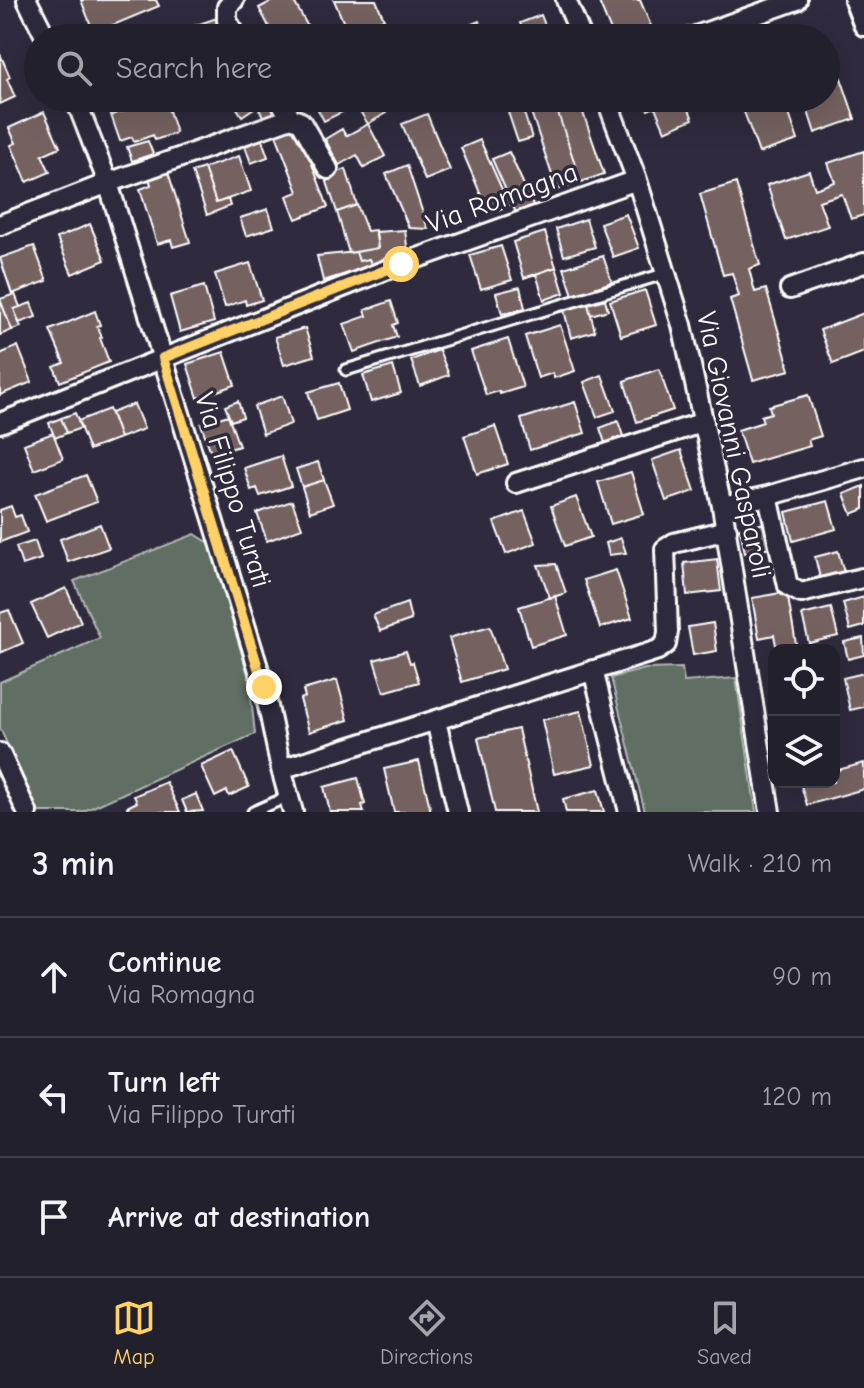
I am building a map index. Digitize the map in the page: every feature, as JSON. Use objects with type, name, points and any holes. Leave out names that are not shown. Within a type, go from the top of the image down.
[{"type":"street","points":[[27,0],[39,24]]},
{"type":"street","points":[[229,24],[227,7],[234,0]]},
{"type":"street","points":[[566,0],[576,24]]},
{"type":"street","points":[[729,24],[797,0]]},
{"type":"street","points":[[854,0],[864,26]]},
{"type":"street","name":"Via Filippo Turati","points":[[80,112],[108,183],[264,687],[291,804]]},
{"type":"street","points":[[287,112],[291,118],[301,122],[328,169]]},
{"type":"street","name":"Via Giovanni Gasparoli","points":[[611,112],[667,273],[704,422],[727,530],[770,812]]},
{"type":"street","points":[[0,225],[291,118]]},
{"type":"street","name":"Via Romagna","points":[[0,423],[401,264],[637,180]]},
{"type":"street","points":[[790,289],[864,263]]},
{"type":"street","points":[[516,483],[704,422]]},
{"type":"street","points":[[722,506],[864,468]]},
{"type":"street","points":[[768,496],[788,586],[801,593],[862,578]]},
{"type":"street","points":[[281,769],[658,650],[666,644],[665,549],[674,543],[727,530]]},
{"type":"street","points":[[593,670],[629,812]]},
{"type":"street","points":[[436,721],[458,812]]},
{"type":"street","points":[[0,753],[27,812]]},
{"type":"lane","points":[[346,370],[667,273]]},
{"type":"lane","points":[[253,812],[291,804]]},
{"type":"green space","points":[[195,534],[209,543],[249,678],[255,734],[82,812],[37,812],[0,728],[0,682],[100,638],[74,581]]},
{"type":"green space","points":[[682,668],[684,682],[736,678],[756,812],[645,812],[611,678],[645,669]]},
{"type":"building","points":[[81,0],[156,0],[159,6],[116,24],[90,24]]},
{"type":"building","points":[[274,0],[293,0],[306,24],[268,24],[259,8]]},
{"type":"building","points":[[334,0],[376,0],[384,19],[372,24],[344,24]]},
{"type":"building","points":[[598,0],[640,0],[650,24],[608,24]]},
{"type":"building","points":[[541,15],[545,24],[520,24]]},
{"type":"building","points":[[217,18],[219,24],[199,24]]},
{"type":"building","points":[[0,54],[15,97],[0,104]]},
{"type":"building","points":[[840,75],[855,119],[815,133],[808,112],[840,112]]},
{"type":"building","points":[[44,112],[60,147],[42,155],[50,172],[27,182],[11,145],[16,143],[9,128]]},
{"type":"building","points":[[121,112],[169,112],[176,133],[155,140],[153,135],[134,142],[132,137],[120,141],[111,115]]},
{"type":"building","points":[[261,112],[277,112],[278,113],[266,121]]},
{"type":"building","points":[[319,112],[340,112],[340,113],[324,121]]},
{"type":"building","points":[[360,112],[385,112],[386,113],[368,124]]},
{"type":"building","points":[[508,112],[524,112],[532,138],[518,142]]},
{"type":"building","points":[[531,112],[558,112],[581,182],[557,190]]},
{"type":"building","points":[[558,112],[583,112],[604,174],[581,182]]},
{"type":"building","points":[[657,112],[690,112],[693,119],[665,131]]},
{"type":"building","points":[[744,112],[788,112],[798,140],[759,153]]},
{"type":"building","points":[[427,114],[450,170],[425,180],[402,124]]},
{"type":"building","points":[[297,124],[328,207],[296,219],[287,196],[298,192],[275,132]]},
{"type":"building","points":[[368,124],[385,156],[364,168],[357,155],[339,165],[325,139],[342,129],[346,136]]},
{"type":"building","points":[[261,137],[268,157],[251,163],[244,143]]},
{"type":"building","points":[[480,140],[509,205],[489,214],[461,148]]},
{"type":"building","points":[[148,141],[153,154],[132,161],[127,147]]},
{"type":"building","points":[[864,151],[864,215],[851,219],[842,194],[819,201],[828,226],[786,240],[767,185],[809,171],[815,189],[835,182],[828,163]]},
{"type":"building","points":[[509,152],[533,205],[516,213],[492,159]]},
{"type":"building","points":[[239,156],[251,191],[216,203],[204,168]]},
{"type":"building","points":[[407,165],[428,229],[409,228],[386,174]]},
{"type":"building","points":[[204,168],[216,203],[228,199],[230,206],[207,215],[192,172]]},
{"type":"building","points":[[346,169],[357,205],[337,212],[325,176]]},
{"type":"building","points":[[168,172],[190,242],[173,247],[171,240],[157,244],[140,189],[151,185],[149,178]]},
{"type":"building","points":[[736,183],[760,265],[749,269],[755,292],[766,289],[790,370],[753,380],[730,299],[739,296],[732,273],[723,275],[700,194]]},
{"type":"building","points":[[357,205],[367,231],[375,230],[378,248],[349,253],[337,212]]},
{"type":"building","points":[[268,209],[274,227],[246,236],[240,218]]},
{"type":"building","points":[[626,214],[639,248],[613,257],[600,223]]},
{"type":"building","points":[[586,219],[595,247],[564,256],[556,229]]},
{"type":"building","points":[[90,224],[105,260],[72,274],[57,238]]},
{"type":"building","points":[[405,230],[408,254],[372,266],[369,259],[359,261],[356,252],[378,248],[376,232]]},
{"type":"building","points":[[545,232],[556,267],[524,278],[513,242]]},
{"type":"building","points":[[34,246],[47,281],[12,294],[0,258]]},
{"type":"building","points":[[501,246],[512,280],[481,289],[470,255]]},
{"type":"building","points":[[356,252],[359,261],[369,259],[372,266],[323,281],[317,256]]},
{"type":"building","points":[[603,256],[612,282],[573,295],[564,268]]},
{"type":"building","points":[[250,263],[262,300],[246,305],[245,300],[225,307],[215,274]]},
{"type":"building","points":[[556,267],[564,293],[544,300],[536,274]]},
{"type":"building","points":[[204,286],[214,322],[180,332],[170,296]]},
{"type":"building","points":[[520,287],[525,308],[502,314],[496,293]]},
{"type":"building","points":[[645,290],[656,325],[621,336],[610,301]]},
{"type":"building","points":[[15,294],[20,307],[14,309],[21,327],[12,330],[0,299]]},
{"type":"building","points":[[605,299],[608,310],[591,315],[588,304]]},
{"type":"building","points":[[0,300],[12,330],[0,335]]},
{"type":"building","points":[[391,301],[398,323],[393,325],[397,337],[354,352],[344,324],[367,316],[365,310]]},
{"type":"building","points":[[31,303],[36,317],[19,323],[14,309]]},
{"type":"building","points":[[588,304],[595,331],[571,338],[564,310]]},
{"type":"building","points":[[95,311],[109,362],[60,382],[54,367],[64,363],[50,330]]},
{"type":"building","points":[[864,313],[864,352],[833,364],[820,330]]},
{"type":"building","points":[[560,325],[575,371],[554,378],[553,373],[538,378],[525,336]]},
{"type":"building","points":[[305,328],[314,356],[284,365],[275,337]]},
{"type":"building","points":[[508,339],[523,387],[486,395],[471,351]]},
{"type":"building","points":[[18,346],[32,382],[0,395],[0,354]]},
{"type":"building","points":[[439,350],[449,375],[420,386],[411,360]]},
{"type":"building","points":[[224,352],[235,385],[198,398],[187,364]]},
{"type":"building","points":[[393,366],[401,393],[371,402],[363,375]]},
{"type":"building","points":[[659,369],[673,410],[637,422],[624,381]]},
{"type":"building","points":[[602,375],[615,411],[597,417],[584,382]]},
{"type":"building","points":[[339,383],[347,410],[317,420],[308,392]]},
{"type":"building","points":[[808,395],[821,436],[808,440],[810,446],[749,464],[738,430],[763,422],[761,416],[771,413],[769,406]]},
{"type":"building","points":[[282,396],[291,424],[263,434],[254,406]]},
{"type":"building","points":[[238,401],[243,417],[231,421],[225,406]]},
{"type":"building","points":[[575,402],[585,433],[530,450],[521,419]]},
{"type":"building","points":[[134,404],[144,429],[120,438],[111,413]]},
{"type":"building","points":[[109,409],[120,438],[89,450],[78,421]]},
{"type":"building","points":[[75,413],[81,428],[67,433],[61,418]]},
{"type":"building","points":[[228,415],[239,446],[212,455],[201,424]]},
{"type":"building","points":[[61,418],[67,433],[55,438],[49,423]]},
{"type":"building","points":[[618,421],[623,436],[605,443],[600,428]]},
{"type":"building","points":[[495,426],[508,464],[477,474],[464,436]]},
{"type":"building","points":[[53,433],[63,459],[34,470],[24,444]]},
{"type":"building","points":[[681,450],[695,491],[666,501],[652,460]]},
{"type":"building","points":[[281,456],[291,486],[260,496],[257,488],[251,490],[244,468]]},
{"type":"building","points":[[318,462],[324,480],[302,487],[296,469]]},
{"type":"building","points":[[631,472],[644,514],[611,524],[598,482]]},
{"type":"building","points":[[86,475],[97,502],[46,521],[35,494]]},
{"type":"building","points":[[324,480],[333,504],[310,512],[302,487]]},
{"type":"building","points":[[864,486],[864,509],[852,514],[844,494]]},
{"type":"building","points":[[576,497],[591,537],[565,546],[551,506]]},
{"type":"building","points":[[292,501],[302,528],[267,541],[257,513]]},
{"type":"building","points":[[828,501],[836,529],[793,541],[786,512]]},
{"type":"building","points":[[11,506],[15,517],[21,515],[27,532],[0,542],[0,510]]},
{"type":"building","points":[[524,511],[536,543],[506,554],[494,522]]},
{"type":"building","points":[[766,523],[771,548],[745,553],[740,528]]},
{"type":"building","points":[[100,524],[109,548],[68,562],[60,539]]},
{"type":"building","points":[[621,538],[626,553],[609,555],[606,543]]},
{"type":"building","points":[[35,541],[41,559],[22,565],[16,547]]},
{"type":"building","points":[[838,551],[845,576],[821,582],[815,557]]},
{"type":"building","points":[[717,559],[721,591],[687,595],[684,563]]},
{"type":"building","points":[[556,564],[566,593],[550,598],[538,565]]},
{"type":"building","points":[[616,570],[632,618],[600,628],[584,580]]},
{"type":"building","points":[[66,588],[81,622],[47,638],[31,604]]},
{"type":"building","points":[[787,592],[796,644],[776,644],[774,635],[759,638],[752,598]]},
{"type":"building","points":[[555,596],[567,635],[531,646],[519,607]]},
{"type":"building","points":[[864,597],[864,626],[850,630],[843,603]]},
{"type":"building","points":[[407,603],[411,620],[380,631],[373,615]]},
{"type":"building","points":[[831,608],[838,636],[809,643],[802,615]]},
{"type":"building","points":[[9,610],[23,643],[0,653],[0,613]]},
{"type":"building","points":[[713,623],[717,651],[693,655],[688,627]]},
{"type":"building","points":[[490,626],[504,669],[462,682],[449,638]]},
{"type":"building","points":[[863,638],[864,655],[848,659],[844,642]]},
{"type":"building","points":[[406,651],[419,682],[384,692],[374,660]]},
{"type":"building","points":[[864,673],[864,707],[850,710],[843,678]]},
{"type":"building","points":[[337,680],[348,720],[309,732],[300,699],[305,697],[303,690]]},
{"type":"building","points":[[581,711],[594,765],[554,774],[542,720]]},
{"type":"building","points":[[518,729],[537,812],[495,812],[478,738]]},
{"type":"building","points":[[233,751],[249,787],[229,796],[227,791],[215,797],[201,766]]},
{"type":"building","points":[[419,761],[431,812],[394,812],[384,769]]},
{"type":"building","points":[[864,763],[864,789],[807,805],[802,788],[840,788],[840,769]]},
{"type":"building","points":[[358,778],[364,812],[330,812],[324,787]]},
{"type":"building","points":[[166,782],[180,812],[129,812],[127,807],[137,802],[134,796]]},
{"type":"building","points":[[598,790],[604,812],[566,812],[563,799]]},
{"type":"building","points":[[196,794],[203,811],[187,812],[182,800]]},
{"type":"route","points":[[264,687],[163,358],[401,264]]}]
